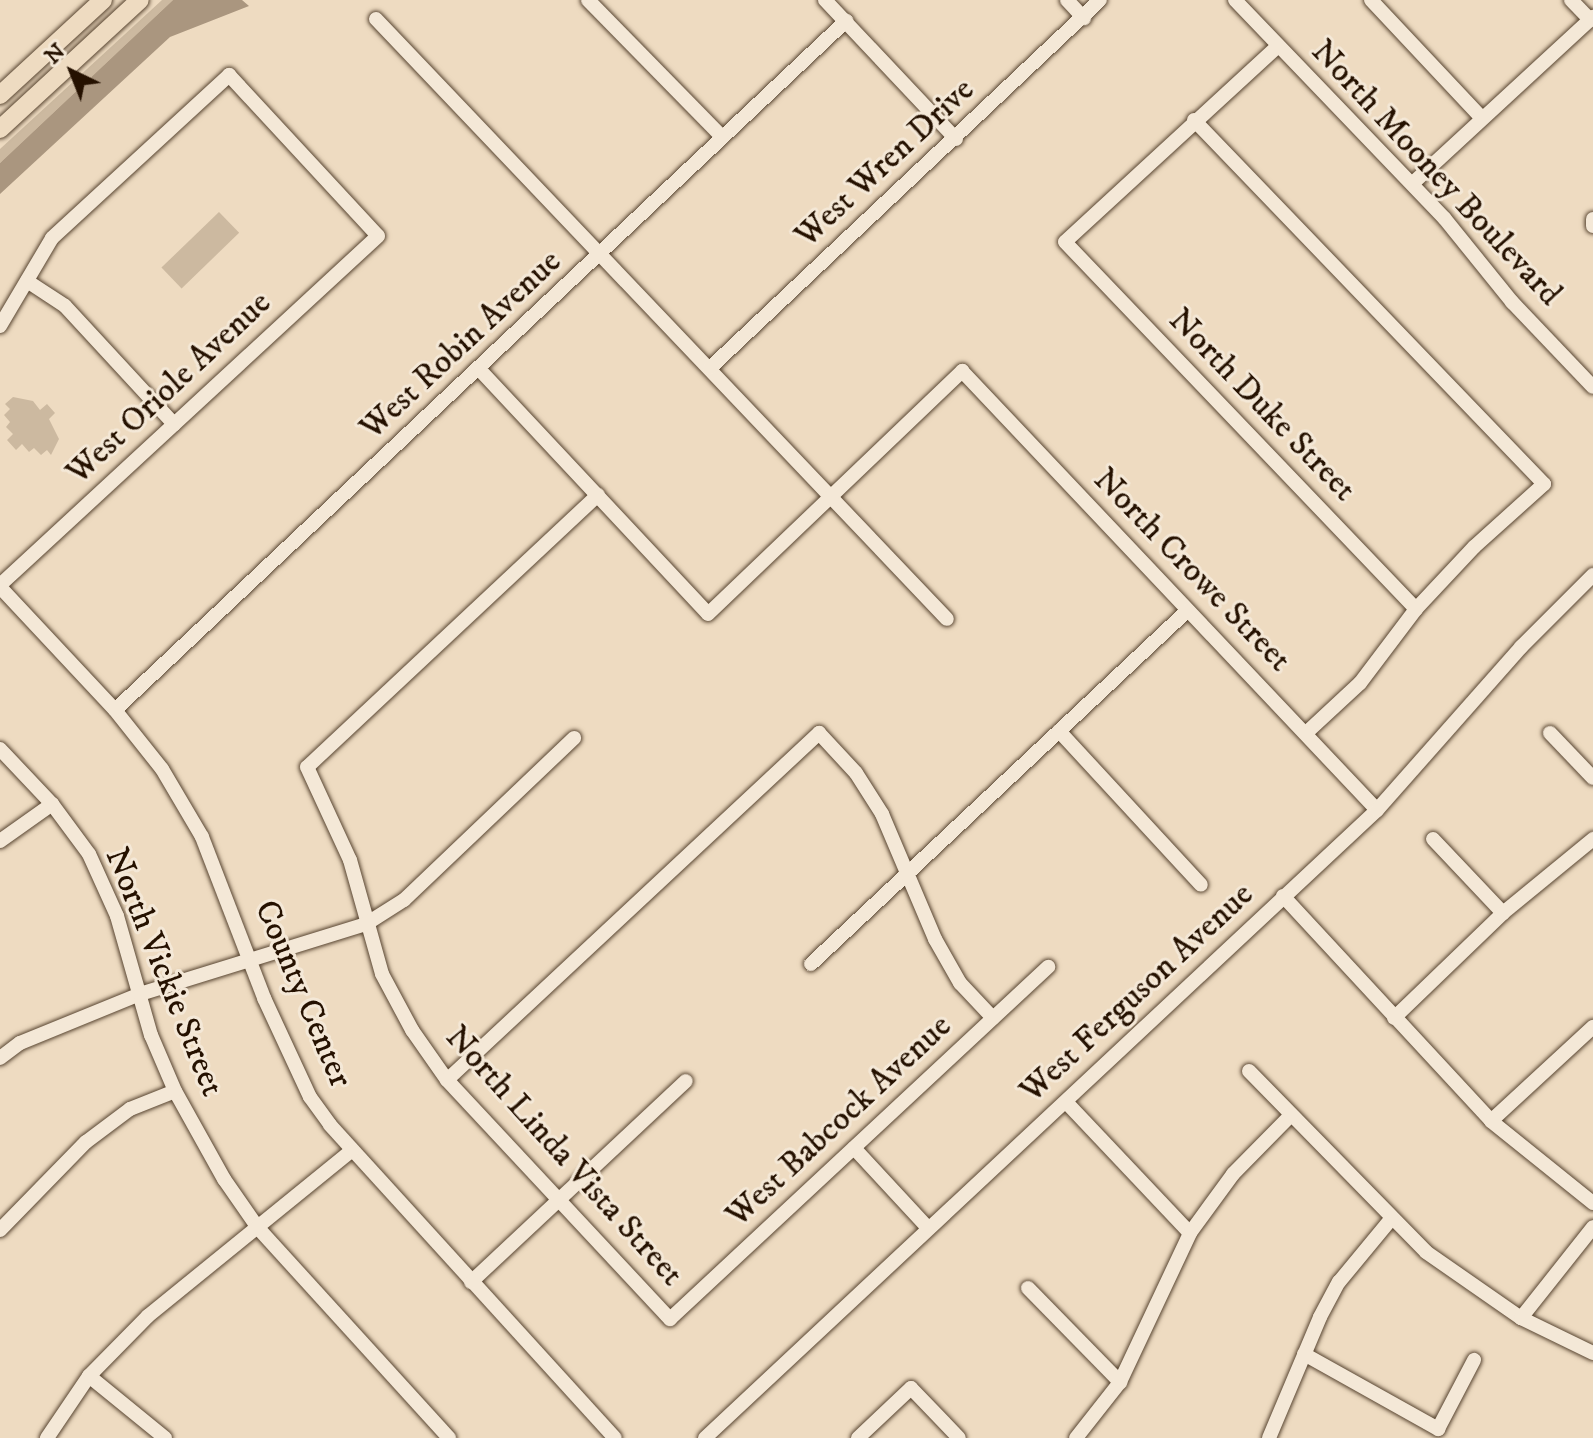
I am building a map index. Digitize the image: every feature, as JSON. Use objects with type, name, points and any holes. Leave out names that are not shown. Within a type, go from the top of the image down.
[{"type":"main road","points":[[0,95],[103,0]]},
{"type":"main road","points":[[0,129],[140,0]]},
{"type":"street","points":[[588,0],[722,137]]},
{"type":"street","points":[[825,0],[956,139]]},
{"type":"street","points":[[1067,0],[1084,18]]},
{"type":"street","name":"West Wren Drive","points":[[710,368],[1100,0]]},
{"type":"street","name":"North Mooney Boulevard","points":[[1235,0],[1413,183],[1593,387]]},
{"type":"street","points":[[1371,0],[1482,118]]},
{"type":"street","points":[[1413,183],[1591,18],[1571,0]]},
{"type":"street","points":[[376,19],[947,619]]},
{"type":"street","name":"West Robin Avenue","points":[[115,710],[846,21]]},
{"type":"street","points":[[1278,46],[1194,120],[1544,484],[1416,609],[1360,683],[1306,733]]},
{"type":"street","name":"West Oriole Avenue","points":[[0,586],[378,236],[229,75],[52,238],[27,281]]},
{"type":"street","name":"North Duke Street","points":[[1194,120],[1065,242],[1416,609]]},
{"type":"street","points":[[0,326],[27,281],[65,306],[174,424]]},
{"type":"street","points":[[479,369],[708,614],[832,496]]},
{"type":"street","name":"North Crowe Street","points":[[832,496],[962,371],[1377,810]]},
{"type":"street","name":"North Linda Vista Street","points":[[598,495],[307,767],[350,860],[382,974],[447,1080],[670,1319]]},
{"type":"street","name":"West Ferguson Avenue","points":[[705,1438],[1377,810],[1521,647],[1593,575]]},
{"type":"street","name":"County Center","points":[[0,586],[115,710],[162,769],[202,837],[310,1097],[351,1151],[615,1438]]},
{"type":"street","points":[[811,964],[1188,610]]},
{"type":"street","points":[[1059,731],[1201,885]]},
{"type":"street","points":[[447,1080],[819,733],[856,773],[882,814],[904,876],[960,983],[993,1018]]},
{"type":"street","points":[[1550,733],[1593,778]]},
{"type":"street","points":[[0,1058],[20,1043],[140,994],[250,956],[366,924],[404,900],[574,738]]},
{"type":"street","name":"North Vickie Street","points":[[0,749],[52,804],[89,854],[117,916],[140,994],[175,1091],[258,1228],[449,1438]]},
{"type":"street","points":[[0,841],[52,804]]},
{"type":"street","points":[[1433,839],[1503,913]]},
{"type":"street","points":[[1394,1018],[1503,913],[1593,839]]},
{"type":"street","points":[[1283,896],[1491,1121],[1593,1203]]},
{"type":"street","name":"West Babcock Avenue","points":[[670,1319],[1048,967]]},
{"type":"street","points":[[1491,1121],[1593,1027]]},
{"type":"street","points":[[1249,1071],[1392,1218],[1460,1279],[1521,1318],[1593,1353]]},
{"type":"street","points":[[471,1282],[686,1081]]},
{"type":"street","points":[[0,1230],[86,1142],[130,1109],[175,1091]]},
{"type":"street","points":[[1066,1102],[1190,1233]]},
{"type":"street","points":[[1076,1438],[1120,1382],[1190,1233],[1233,1174],[1291,1115]]},
{"type":"street","points":[[854,1148],[928,1228]]},
{"type":"street","points":[[47,1438],[89,1376],[148,1316],[351,1151]]},
{"type":"street","points":[[1269,1438],[1304,1354],[1339,1282],[1392,1218]]},
{"type":"street","points":[[1521,1318],[1593,1227]]},
{"type":"street","points":[[1028,1288],[1120,1382]]},
{"type":"street","points":[[1304,1354],[1438,1429],[1474,1360]]},
{"type":"street","points":[[89,1376],[165,1438]]},
{"type":"street","points":[[858,1438],[911,1388],[959,1438]]},
{"type":"shaded area","points":[[162,0],[173,0],[0,163],[0,149]]},
{"type":"shaded area","points":[[173,0],[242,0],[249,6],[170,37],[0,194],[0,163]]},
{"type":"shaded area","points":[[219,212],[239,233],[182,288],[161,268]]},
{"type":"shaded area","points":[[13,397],[33,401],[40,410],[47,404],[55,413],[49,419],[59,439],[51,455],[47,450],[41,455],[34,448],[29,452],[22,444],[16,450],[7,440],[13,434],[6,427],[10,422],[4,415],[10,409],[5,404]]}]
